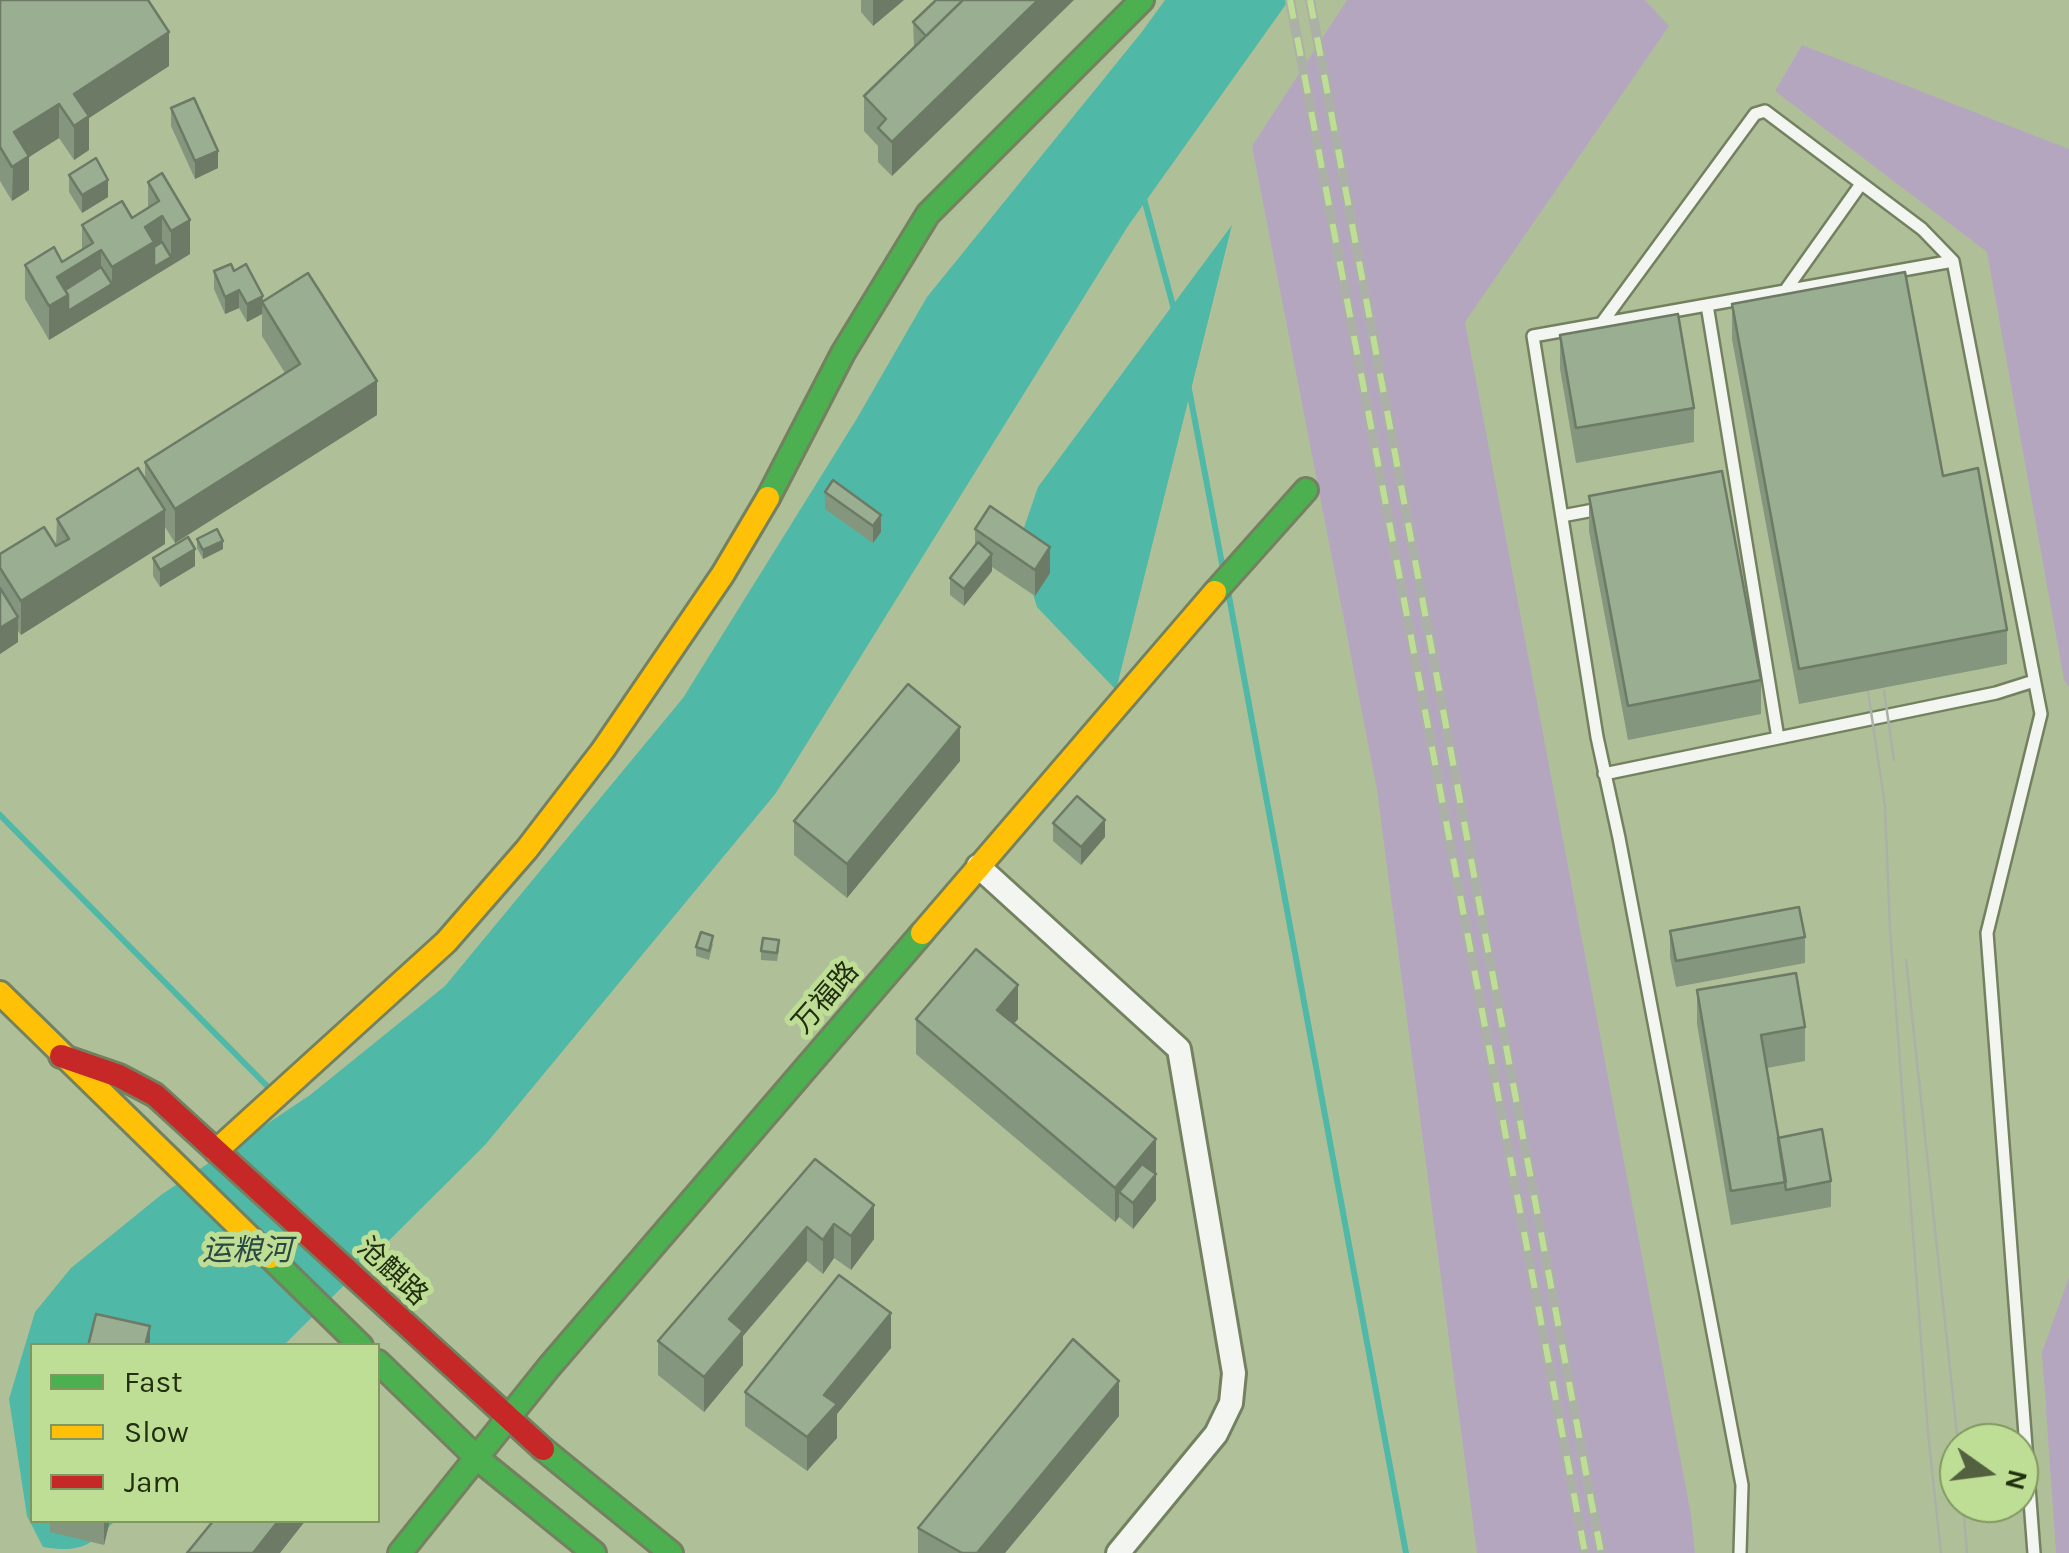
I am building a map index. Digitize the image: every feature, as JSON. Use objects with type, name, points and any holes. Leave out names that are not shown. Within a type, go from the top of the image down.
[{"type":"street","points":[[216,1151],[446,942],[527,849],[603,750],[723,574],[781,476],[843,353],[928,214],[1142,0]]},
{"type":"street","name":"万福路","points":[[400,1553],[549,1367],[1306,490]]},
{"type":"street","points":[[978,866],[1179,1049],[1234,1372],[1232,1403],[1216,1434],[1118,1553]]},
{"type":"street","name":"沧麒路","points":[[0,993],[358,1343]]},
{"type":"street","name":"沧麒路","points":[[61,1056],[119,1076],[155,1095],[509,1420],[671,1553]]},
{"type":"street","points":[[380,1364],[478,1459],[594,1553]]},
{"type":"lane","points":[[1601,324],[1755,114],[1765,111],[1922,229],[1954,261],[2041,714],[1987,933],[2034,1553]]},
{"type":"lane","points":[[1785,291],[1862,184]]},
{"type":"lane","points":[[1740,1553],[1742,1485],[1604,774],[1534,336],[1954,261]]},
{"type":"lane","points":[[1707,305],[1778,738]]},
{"type":"lane","points":[[1717,488],[1736,484]]},
{"type":"lane","points":[[1562,516],[1620,505]]},
{"type":"lane","points":[[1604,774],[1996,693],[2034,681]]},
{"type":"shaded area","points":[[1347,0],[1645,0],[1669,26],[1465,322],[1691,1515],[1695,1553],[1477,1553],[1377,790],[1252,146]]},
{"type":"shaded area","points":[[1802,45],[2069,149],[2069,687],[2064,680],[1987,252],[1775,91]]},
{"type":"shaded area","points":[[2069,1277],[2069,1553],[2056,1553],[2042,1352]]},
{"type":"water","name":"运粮河","points":[[1165,0],[1289,0],[1128,226],[776,793],[485,1145],[286,1343],[30,1343],[30,1522],[9,1399],[35,1312],[71,1268],[161,1195],[310,1095],[445,986],[683,698],[856,420],[927,297]]},
{"type":"water","points":[[1232,225],[1116,690],[1037,607],[1018,545],[1038,487]]},
{"type":"water","name":"运粮河","points":[[31,1523],[113,1523],[84,1546],[43,1547]]},
{"type":"building","points":[[0,0],[148,0],[169,32],[74,94],[89,116],[74,126],[59,104],[14,132],[29,156],[12,167],[0,147]]},
{"type":"building","points":[[936,0],[963,0],[926,36],[913,22]]},
{"type":"building","points":[[963,0],[1038,0],[892,142],[878,128],[886,119],[864,96]]},
{"type":"building","points":[[194,98],[218,151],[195,161],[171,108]]},
{"type":"building","points":[[96,158],[108,180],[82,195],[69,175]]},
{"type":"building","points":[[162,173],[190,220],[171,231],[162,216],[145,227],[154,242],[112,267],[101,250],[57,277],[68,295],[49,306],[25,265],[54,247],[62,262],[93,243],[82,225],[122,201],[132,218],[159,201],[148,182]]},
{"type":"building","points":[[162,242],[171,257],[154,267],[154,247]]},
{"type":"building","points":[[231,264],[234,271],[246,264],[263,296],[247,304],[239,290],[225,297],[214,271]]},
{"type":"building","points":[[101,267],[112,284],[68,311],[65,290]]},
{"type":"building","points":[[1905,272],[1943,476],[1978,468],[2007,630],[1799,669],[1732,304]]},
{"type":"building","points":[[308,273],[377,381],[175,509],[145,462],[300,364],[262,302]]},
{"type":"building","points":[[1678,314],[1694,408],[1576,428],[1560,335]]},
{"type":"building","points":[[138,468],[165,510],[21,601],[0,568],[0,554],[44,527],[56,546],[69,539],[57,519]]},
{"type":"building","points":[[1722,471],[1761,680],[1628,706],[1589,496]]},
{"type":"building","points":[[833,480],[881,515],[873,526],[825,492]]},
{"type":"building","points":[[990,506],[1050,547],[1035,570],[975,529]]},
{"type":"building","points":[[217,529],[223,541],[203,550],[197,539]]},
{"type":"building","points":[[188,537],[195,549],[160,570],[153,558]]},
{"type":"building","points":[[978,542],[992,554],[964,589],[950,578]]},
{"type":"building","points":[[0,588],[18,617],[0,628]]},
{"type":"building","points":[[908,684],[960,727],[847,864],[794,821]]},
{"type":"building","points":[[1077,796],[1105,820],[1081,847],[1053,823]]},
{"type":"building","points":[[1799,907],[1805,937],[1676,961],[1670,931]]},
{"type":"building","points":[[701,932],[713,936],[709,951],[696,947]]},
{"type":"building","points":[[763,938],[779,940],[777,953],[761,951]]},
{"type":"building","points":[[976,949],[1018,985],[997,1010],[1156,1139],[1115,1188],[916,1019]]},
{"type":"building","points":[[1796,973],[1805,1027],[1761,1035],[1786,1182],[1731,1191],[1697,990]]},
{"type":"building","points":[[1822,1129],[1831,1181],[1786,1190],[1778,1138]]},
{"type":"building","points":[[815,1159],[874,1205],[851,1236],[834,1224],[823,1240],[807,1227],[729,1319],[743,1331],[704,1377],[658,1341]]},
{"type":"building","points":[[1142,1164],[1156,1174],[1133,1203],[1119,1192]]},
{"type":"building","points":[[839,1275],[891,1313],[824,1395],[837,1404],[807,1437],[745,1392]]},
{"type":"building","points":[[96,1314],[150,1326],[146,1343],[89,1343]]},
{"type":"building","points":[[1073,1339],[1119,1381],[977,1553],[962,1553],[918,1528]]},
{"type":"building","points":[[212,1523],[277,1523],[253,1553],[187,1553]]},
{"type":"waterway","points":[[1143,195],[1175,313]]},
{"type":"waterway","points":[[1188,384],[1223,569]]},
{"type":"waterway","points":[[1228,591],[1406,1553]]},
{"type":"waterway","points":[[0,815],[269,1088]]},
{"type":"tram line","points":[[1864,664],[1885,806],[1890,930],[1928,1433],[1941,1553]]},
{"type":"tram line","points":[[1884,691],[1894,760]]},
{"type":"tram line","points":[[1906,960],[1956,1423]]},
{"type":"tram line","points":[[1965,1523],[1967,1553]]},
{"type":"railway","points":[[1290,0],[1585,1553]]},
{"type":"railway","points":[[1310,0],[1601,1553]]},
{"type":"traffic: fast","points":[[768,498],[843,353],[928,214],[1142,0]]},
{"type":"traffic: fast","points":[[1215,592],[1306,490]]},
{"type":"traffic: fast","points":[[400,1553],[549,1367],[922,933]]},
{"type":"traffic: fast","points":[[270,1257],[358,1343]]},
{"type":"traffic: fast","points":[[380,1364],[478,1459],[594,1553]]},
{"type":"traffic: fast","points":[[543,1449],[671,1553]]},
{"type":"traffic: slow","points":[[216,1151],[446,942],[527,849],[603,750],[723,574],[768,498]]},
{"type":"traffic: slow","points":[[922,933],[1215,592]]},
{"type":"traffic: slow","points":[[0,993],[270,1257]]},
{"type":"traffic: jam","points":[[61,1056],[119,1076],[155,1095],[543,1449]]}]
